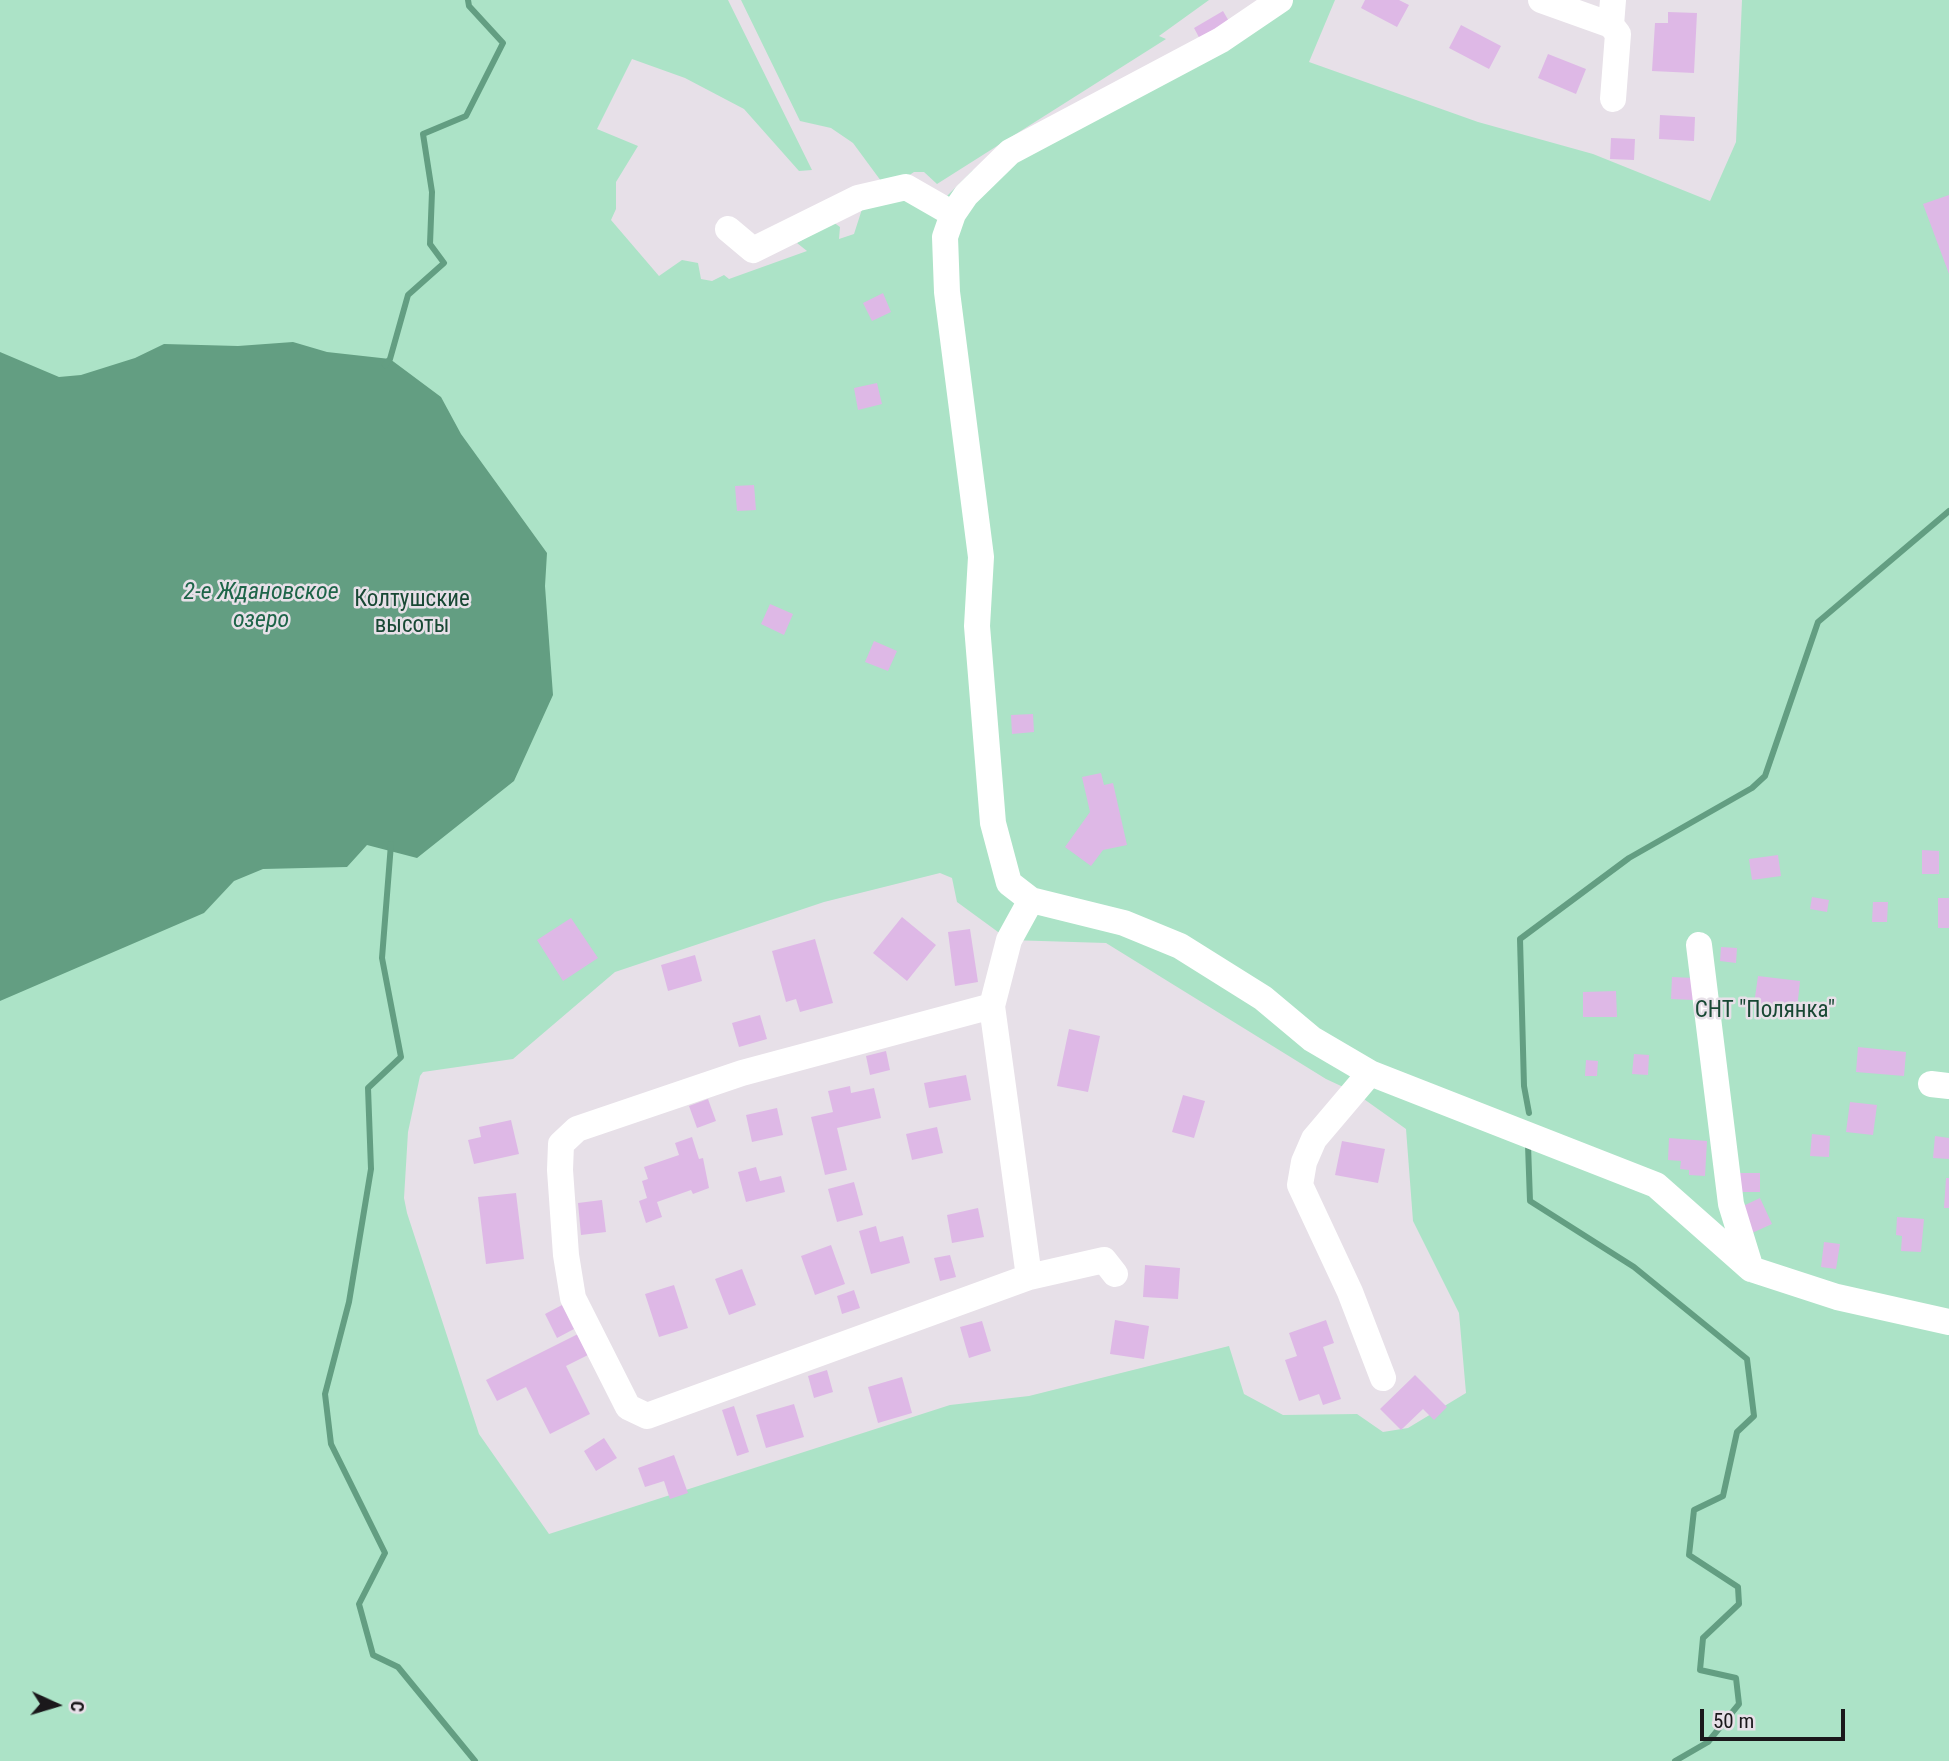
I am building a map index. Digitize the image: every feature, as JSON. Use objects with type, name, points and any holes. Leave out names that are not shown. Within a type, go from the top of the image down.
[{"type":"street","points":[[1280,0],[1198,52],[1010,152],[953,214],[945,237],[947,292],[981,556],[977,626],[993,823],[1009,883],[1031,900],[1124,923],[1180,946],[1263,998],[1312,1039],[1370,1073],[1656,1185],[1751,1269],[1837,1297],[1949,1322]]},
{"type":"street","points":[[1551,2],[1612,13],[1618,34],[1614,99]]},
{"type":"street","points":[[728,229],[752,250],[858,198],[906,187],[953,214]]},
{"type":"street","points":[[1030,1277],[992,1006],[1009,940],[1031,900]]},
{"type":"street","points":[[1699,945],[1731,1204],[1751,1269]]},
{"type":"street","points":[[992,1006],[742,1073],[577,1129],[561,1144],[560,1170],[566,1255],[573,1298],[628,1407],[647,1416],[1030,1277],[1104,1260],[1115,1274]]},
{"type":"street","points":[[1370,1073],[1314,1139],[1304,1162],[1300,1185],[1350,1292],[1384,1378]]},
{"type":"green space","name":"Колтушские высоты","points":[[0,0],[728,0],[812,170],[799,171],[744,109],[685,78],[632,59],[597,129],[638,146],[616,182],[616,209],[611,220],[659,276],[682,260],[698,263],[701,279],[712,281],[724,275],[729,279],[807,251],[797,243],[833,222],[840,227],[839,239],[854,234],[863,206],[881,194],[938,205],[972,171],[1169,64],[1270,0],[1335,0],[1309,62],[1478,122],[1593,154],[1710,201],[1736,142],[1742,0],[1949,0],[1949,1761],[0,1761]],"holes":[[[940,873],[952,878],[957,902],[1009,940],[1106,943],[1326,1079],[1354,1092],[1406,1129],[1413,1221],[1459,1313],[1466,1393],[1408,1428],[1383,1432],[1357,1414],[1283,1415],[1244,1394],[1229,1346],[1029,1396],[950,1405],[549,1534],[479,1434],[407,1213],[404,1198],[408,1132],[420,1076],[423,1072],[513,1059],[615,972],[824,902]]]},
{"type":"green space","points":[[741,0],[1209,0],[1159,36],[1166,39],[937,184],[924,172],[914,172],[899,182],[881,181],[853,143],[831,128],[800,121]]},
{"type":"water","name":"2-е Ждановское озеро","points":[[293,342],[327,352],[390,359],[441,397],[461,434],[547,553],[545,586],[553,695],[514,781],[417,858],[367,845],[347,867],[263,869],[234,881],[204,913],[0,1001],[0,352],[59,377],[81,375],[135,358],[164,344],[238,346]]},
{"type":"building","points":[[1365,0],[1399,0],[1409,5],[1397,27],[1361,8]]},
{"type":"building","points":[[1223,11],[1230,23],[1201,41],[1194,28]]},
{"type":"building","points":[[1668,12],[1697,13],[1694,73],[1652,71],[1655,23],[1668,23]]},
{"type":"building","points":[[1461,25],[1501,46],[1489,69],[1449,48]]},
{"type":"building","points":[[1548,54],[1586,69],[1576,94],[1538,78]]},
{"type":"building","points":[[1660,115],[1695,117],[1694,141],[1659,139]]},
{"type":"building","points":[[1611,138],[1635,139],[1634,160],[1610,159]]},
{"type":"building","points":[[1949,195],[1949,274],[1923,204]]},
{"type":"building","points":[[883,293],[891,312],[872,321],[863,303]]},
{"type":"building","points":[[877,383],[882,404],[858,410],[854,388]]},
{"type":"building","points":[[754,485],[756,510],[737,511],[735,486]]},
{"type":"building","points":[[770,604],[793,614],[784,635],[761,624]]},
{"type":"building","points":[[874,641],[897,651],[888,671],[865,662]]},
{"type":"building","points":[[1033,714],[1034,732],[1012,734],[1011,715]]},
{"type":"building","points":[[1101,773],[1104,785],[1113,783],[1127,845],[1103,850],[1091,866],[1065,847],[1090,812],[1082,777]]},
{"type":"building","points":[[1922,850],[1939,851],[1939,874],[1922,874]]},
{"type":"building","points":[[1778,855],[1781,876],[1752,880],[1749,859]]},
{"type":"building","points":[[1812,897],[1829,900],[1827,912],[1810,909]]},
{"type":"building","points":[[1938,898],[1949,898],[1949,928],[1938,928]]},
{"type":"building","points":[[1873,902],[1888,902],[1887,922],[1872,922]]},
{"type":"building","points":[[902,917],[936,945],[907,981],[873,953]]},
{"type":"building","points":[[571,918],[598,958],[563,981],[537,940]]},
{"type":"building","points":[[970,929],[978,982],[955,986],[948,932]]},
{"type":"building","points":[[815,939],[833,1003],[800,1012],[796,999],[786,1002],[772,951]]},
{"type":"building","points":[[1721,947],[1737,948],[1736,963],[1720,961]]},
{"type":"building","points":[[695,955],[702,981],[668,991],[661,965]]},
{"type":"building","points":[[1758,976],[1800,981],[1796,1019],[1769,1016],[1770,1006],[1754,1004]]},
{"type":"building","points":[[1672,977],[1694,978],[1693,1000],[1671,999]]},
{"type":"building","points":[[1616,991],[1617,1017],[1583,1017],[1583,992]]},
{"type":"building","points":[[760,1015],[767,1039],[739,1047],[732,1023]]},
{"type":"building","points":[[1069,1029],[1100,1036],[1088,1092],[1057,1086]]},
{"type":"building","points":[[1858,1047],[1906,1052],[1904,1076],[1856,1072]]},
{"type":"building","points":[[886,1051],[890,1070],[870,1075],[866,1056]]},
{"type":"building","points":[[1634,1054],[1649,1055],[1648,1075],[1632,1074]]},
{"type":"building","points":[[1586,1060],[1598,1061],[1597,1076],[1585,1076]]},
{"type":"building","points":[[966,1075],[971,1100],[929,1108],[924,1083]]},
{"type":"building","points":[[850,1086],[851,1093],[874,1088],[881,1118],[837,1128],[847,1170],[825,1175],[811,1117],[833,1112],[828,1091]]},
{"type":"building","points":[[1183,1095],[1205,1101],[1194,1138],[1172,1132]]},
{"type":"building","points":[[708,1099],[716,1121],[697,1128],[689,1106]]},
{"type":"building","points":[[1850,1102],[1877,1105],[1873,1135],[1846,1132]]},
{"type":"building","points":[[777,1108],[783,1135],[752,1142],[746,1115]]},
{"type":"building","points":[[511,1120],[519,1154],[474,1164],[468,1140],[481,1137],[479,1127]]},
{"type":"building","points":[[937,1127],[943,1153],[912,1160],[906,1134]]},
{"type":"building","points":[[1812,1134],[1830,1136],[1829,1157],[1810,1156]]},
{"type":"building","points":[[1935,1136],[1949,1138],[1949,1159],[1933,1158]]},
{"type":"building","points":[[692,1137],[699,1159],[703,1158],[709,1188],[693,1194],[691,1190],[657,1202],[662,1217],[646,1223],[639,1201],[647,1198],[642,1181],[648,1179],[644,1167],[679,1155],[675,1143]]},
{"type":"building","points":[[1669,1138],[1707,1141],[1705,1176],[1689,1175],[1689,1170],[1680,1169],[1681,1161],[1668,1160]]},
{"type":"building","points":[[1342,1141],[1385,1149],[1378,1183],[1335,1175]]},
{"type":"building","points":[[756,1167],[760,1181],[781,1176],[785,1192],[746,1202],[738,1172]]},
{"type":"building","points":[[1739,1173],[1760,1173],[1760,1192],[1740,1192]]},
{"type":"building","points":[[1946,1178],[1949,1178],[1949,1208],[1944,1208]]},
{"type":"building","points":[[854,1182],[863,1215],[837,1222],[828,1189]]},
{"type":"building","points":[[516,1193],[524,1259],[486,1264],[478,1197]]},
{"type":"building","points":[[1760,1198],[1772,1224],[1752,1233],[1741,1207]]},
{"type":"building","points":[[602,1200],[606,1232],[581,1235],[578,1203]]},
{"type":"building","points":[[978,1208],[984,1237],[952,1243],[947,1215]]},
{"type":"building","points":[[1897,1217],[1924,1219],[1921,1252],[1901,1251],[1902,1236],[1896,1235]]},
{"type":"building","points":[[876,1226],[880,1242],[903,1236],[910,1263],[871,1274],[859,1231]]},
{"type":"building","points":[[1824,1242],[1840,1244],[1836,1269],[1821,1267]]},
{"type":"building","points":[[831,1245],[845,1284],[815,1295],[801,1256]]},
{"type":"building","points":[[950,1255],[956,1277],[940,1281],[934,1258]]},
{"type":"building","points":[[1145,1265],[1180,1268],[1178,1299],[1143,1297]]},
{"type":"building","points":[[742,1269],[756,1305],[729,1315],[715,1279]]},
{"type":"building","points":[[674,1285],[688,1328],[659,1337],[645,1294]]},
{"type":"building","points":[[854,1290],[860,1308],[842,1314],[837,1296]]},
{"type":"building","points":[[562,1305],[574,1329],[557,1338],[545,1314]]},
{"type":"building","points":[[1115,1320],[1149,1326],[1144,1359],[1110,1354]]},
{"type":"building","points":[[1326,1320],[1334,1343],[1323,1347],[1341,1399],[1323,1405],[1319,1394],[1299,1401],[1285,1360],[1297,1356],[1289,1333]]},
{"type":"building","points":[[982,1321],[991,1351],[969,1358],[960,1327]]},
{"type":"building","points":[[578,1334],[588,1355],[566,1366],[590,1414],[550,1434],[526,1387],[497,1401],[486,1380]]},
{"type":"building","points":[[827,1370],[833,1392],[814,1398],[808,1376]]},
{"type":"building","points":[[1415,1375],[1447,1407],[1434,1420],[1423,1409],[1401,1430],[1380,1409]]},
{"type":"building","points":[[902,1377],[912,1413],[878,1423],[868,1387]]},
{"type":"building","points":[[794,1404],[804,1437],[766,1448],[756,1415]]},
{"type":"building","points":[[734,1406],[749,1452],[737,1456],[722,1410]]},
{"type":"building","points":[[604,1438],[617,1458],[596,1471],[584,1451]]},
{"type":"building","points":[[674,1455],[688,1493],[670,1499],[664,1481],[645,1487],[638,1468]]},
{"type":"waterway","points":[[385,365],[390,359],[408,295],[444,263],[430,244],[432,192],[423,134],[466,116],[503,43],[469,6],[468,0]]},
{"type":"waterway","points":[[1529,1113],[1524,1086],[1520,939],[1629,858],[1752,788],[1765,776],[1818,622],[1949,511]]},
{"type":"waterway","points":[[391,844],[382,958],[401,1057],[368,1088],[371,1169],[349,1302],[325,1394],[331,1444],[385,1553],[359,1604],[373,1655],[398,1667],[475,1761]]},
{"type":"waterway","points":[[1528,1145],[1530,1201],[1634,1267],[1747,1359],[1754,1416],[1737,1432],[1723,1496],[1694,1510],[1689,1555],[1738,1587],[1739,1604],[1703,1638],[1700,1670],[1736,1678],[1739,1704],[1708,1742],[1675,1761]]},
{"type":"park label","name":"СНТ \"Полянка\"","points":[[1765,1011]]}]
